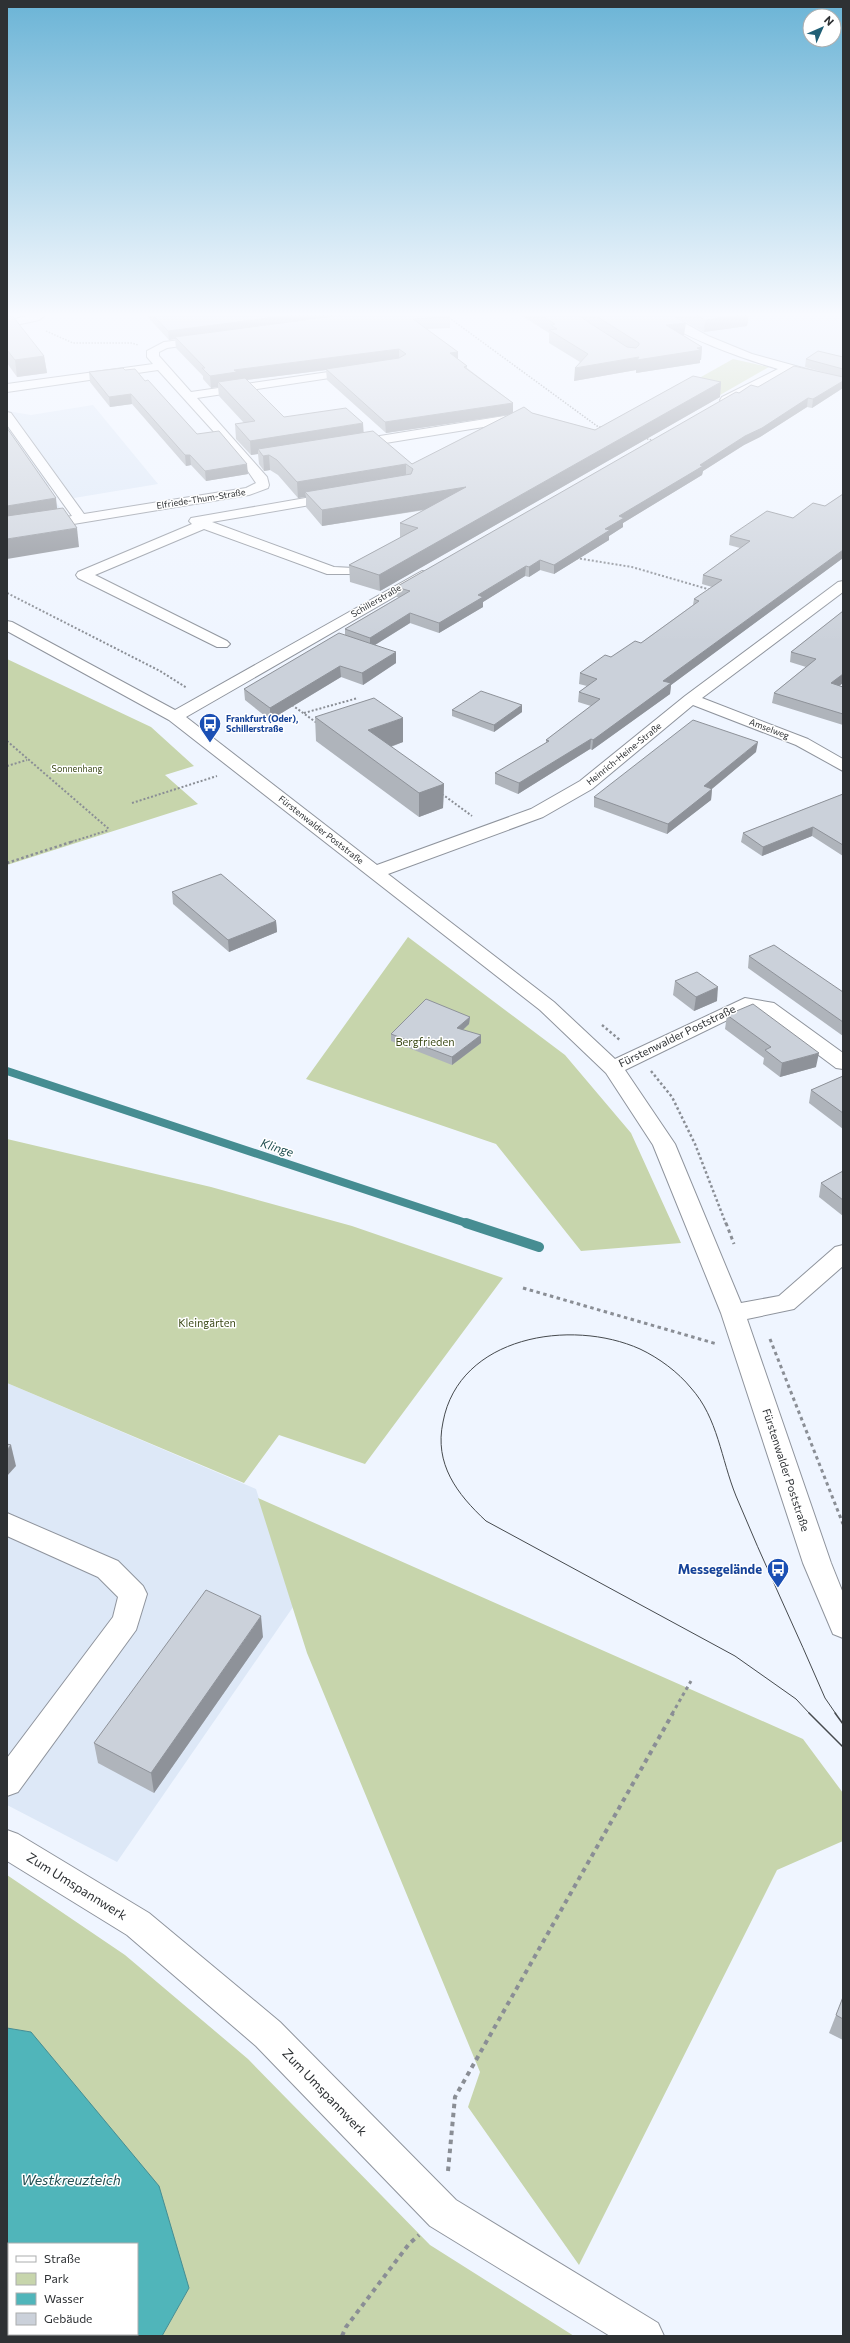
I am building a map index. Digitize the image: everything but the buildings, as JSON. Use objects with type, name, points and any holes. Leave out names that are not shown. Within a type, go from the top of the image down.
[{"type":"street","points":[[17,423],[81,519]]},
{"type":"street","points":[[212,423],[247,461],[262,480],[262,485],[281,506]]},
{"type":"street","points":[[340,446],[483,423]]},
{"type":"street","points":[[247,461],[262,459]]},
{"type":"street","name":"Elfriede-Thum-Straße","points":[[7,531],[249,491],[262,485]]},
{"type":"street","points":[[222,644],[83,575],[199,522],[343,495]]},
{"type":"street","points":[[164,506],[199,522],[332,572],[349,571]]},
{"type":"street","name":"Schillerstraße","points":[[175,717],[435,568]]},
{"type":"street","name":"Heinrich-Heine-Straße","points":[[376,872],[537,813],[586,785],[691,699],[843,585]]},
{"type":"street","name":"Fürstenwalder Poststraße","points":[[8,626],[175,717],[547,1006],[613,1068],[664,1144],[733,1313],[817,1563],[843,1626]]},
{"type":"street","name":"Amselweg","points":[[691,699],[802,742],[843,766]]},
{"type":"street","name":"Fürstenwalder Poststraße","points":[[613,1068],[637,1055],[745,1004],[767,1007],[843,1063]]},
{"type":"street","points":[[733,1313],[786,1303],[843,1253]]},
{"type":"street","points":[[7,1524],[108,1569],[133,1594],[126,1622],[7,1782]]},
{"type":"street","name":"Zum Umspannwerk","points":[[7,1844],[138,1924],[256,2024],[443,2213],[646,2336]]},
{"type":"path","points":[[593,423],[597,426],[609,429]]},
{"type":"path","points":[[640,437],[655,441]]},
{"type":"path","points":[[576,558],[591,562],[632,567],[714,591]]},
{"type":"path","points":[[7,593],[160,671],[206,699]]},
{"type":"path","points":[[304,714],[358,698]]},
{"type":"path","points":[[287,702],[323,727]]},
{"type":"path","points":[[7,741],[27,760],[110,830],[7,863]]},
{"type":"path","points":[[7,766],[27,760]]},
{"type":"path","points":[[132,803],[217,776]]},
{"type":"path","points":[[441,793],[491,830]]},
{"type":"path","points":[[596,1020],[637,1055],[672,1097],[695,1144],[735,1248]]},
{"type":"path","points":[[523,1288],[746,1352]]},
{"type":"path","points":[[758,1308],[843,1524]]},
{"type":"path","points":[[776,1565],[783,1565]]},
{"type":"path","points":[[342,2336],[346,2327],[409,2244],[443,2213],[455,2097],[691,1681]]},
{"type":"shaded area","points":[[7,423],[108,423],[158,484],[74,498],[63,484],[45,487],[63,512],[7,526]]},
{"type":"shaded area","points":[[7,1383],[256,1489],[293,1607],[117,1862],[7,1805]]},
{"type":"green space","name":"Sonnenhang","points":[[7,659],[151,727],[194,766],[165,775],[198,804],[7,865]]},
{"type":"green space","name":"Bergfrieden","points":[[408,937],[565,1055],[631,1133],[681,1243],[581,1251],[496,1144],[306,1079]]},
{"type":"green space","name":"Kleingärten","points":[[7,1139],[211,1187],[352,1226],[503,1278],[365,1464],[279,1435],[244,1483],[7,1383]]},
{"type":"green space","points":[[258,1498],[803,1739],[843,1793],[843,1841],[777,1870],[579,2265],[468,2107],[480,2072],[307,1653]]},
{"type":"green space","points":[[7,1875],[125,1955],[248,2059],[430,2245],[574,2336],[162,2336],[189,2288],[31,2032],[7,2028]]},
{"type":"water","name":"Westkreuzteich","points":[[7,2028],[31,2032],[159,2186],[189,2288],[162,2336],[7,2336]]},
{"type":"waterway","name":"Klinge","points":[[7,1071],[469,1224]]},
{"type":"waterway","name":"Klinge","points":[[466,1223],[539,1247]]},
{"type":"tram line","points":[[810,1714],[796,1699],[735,1656],[486,1521],[475,1511],[457,1489],[450,1477],[445,1465],[441,1437],[443,1422],[453,1393],[471,1370],[494,1353],[522,1342],[552,1336],[582,1335],[612,1340],[640,1349],[661,1361],[680,1376],[691,1388],[707,1412],[718,1439],[736,1496],[825,1698],[836,1714]]},
{"type":"tram line","points":[[835,1713],[843,1724]]},
{"type":"tram line","points":[[810,1714],[843,1747]]},
{"type":"place","name":"Frankfurt (Oder), Schillerstraße","points":[[210,744]]},
{"type":"place","name":"Messegelände","points":[[778,1588]]}]
